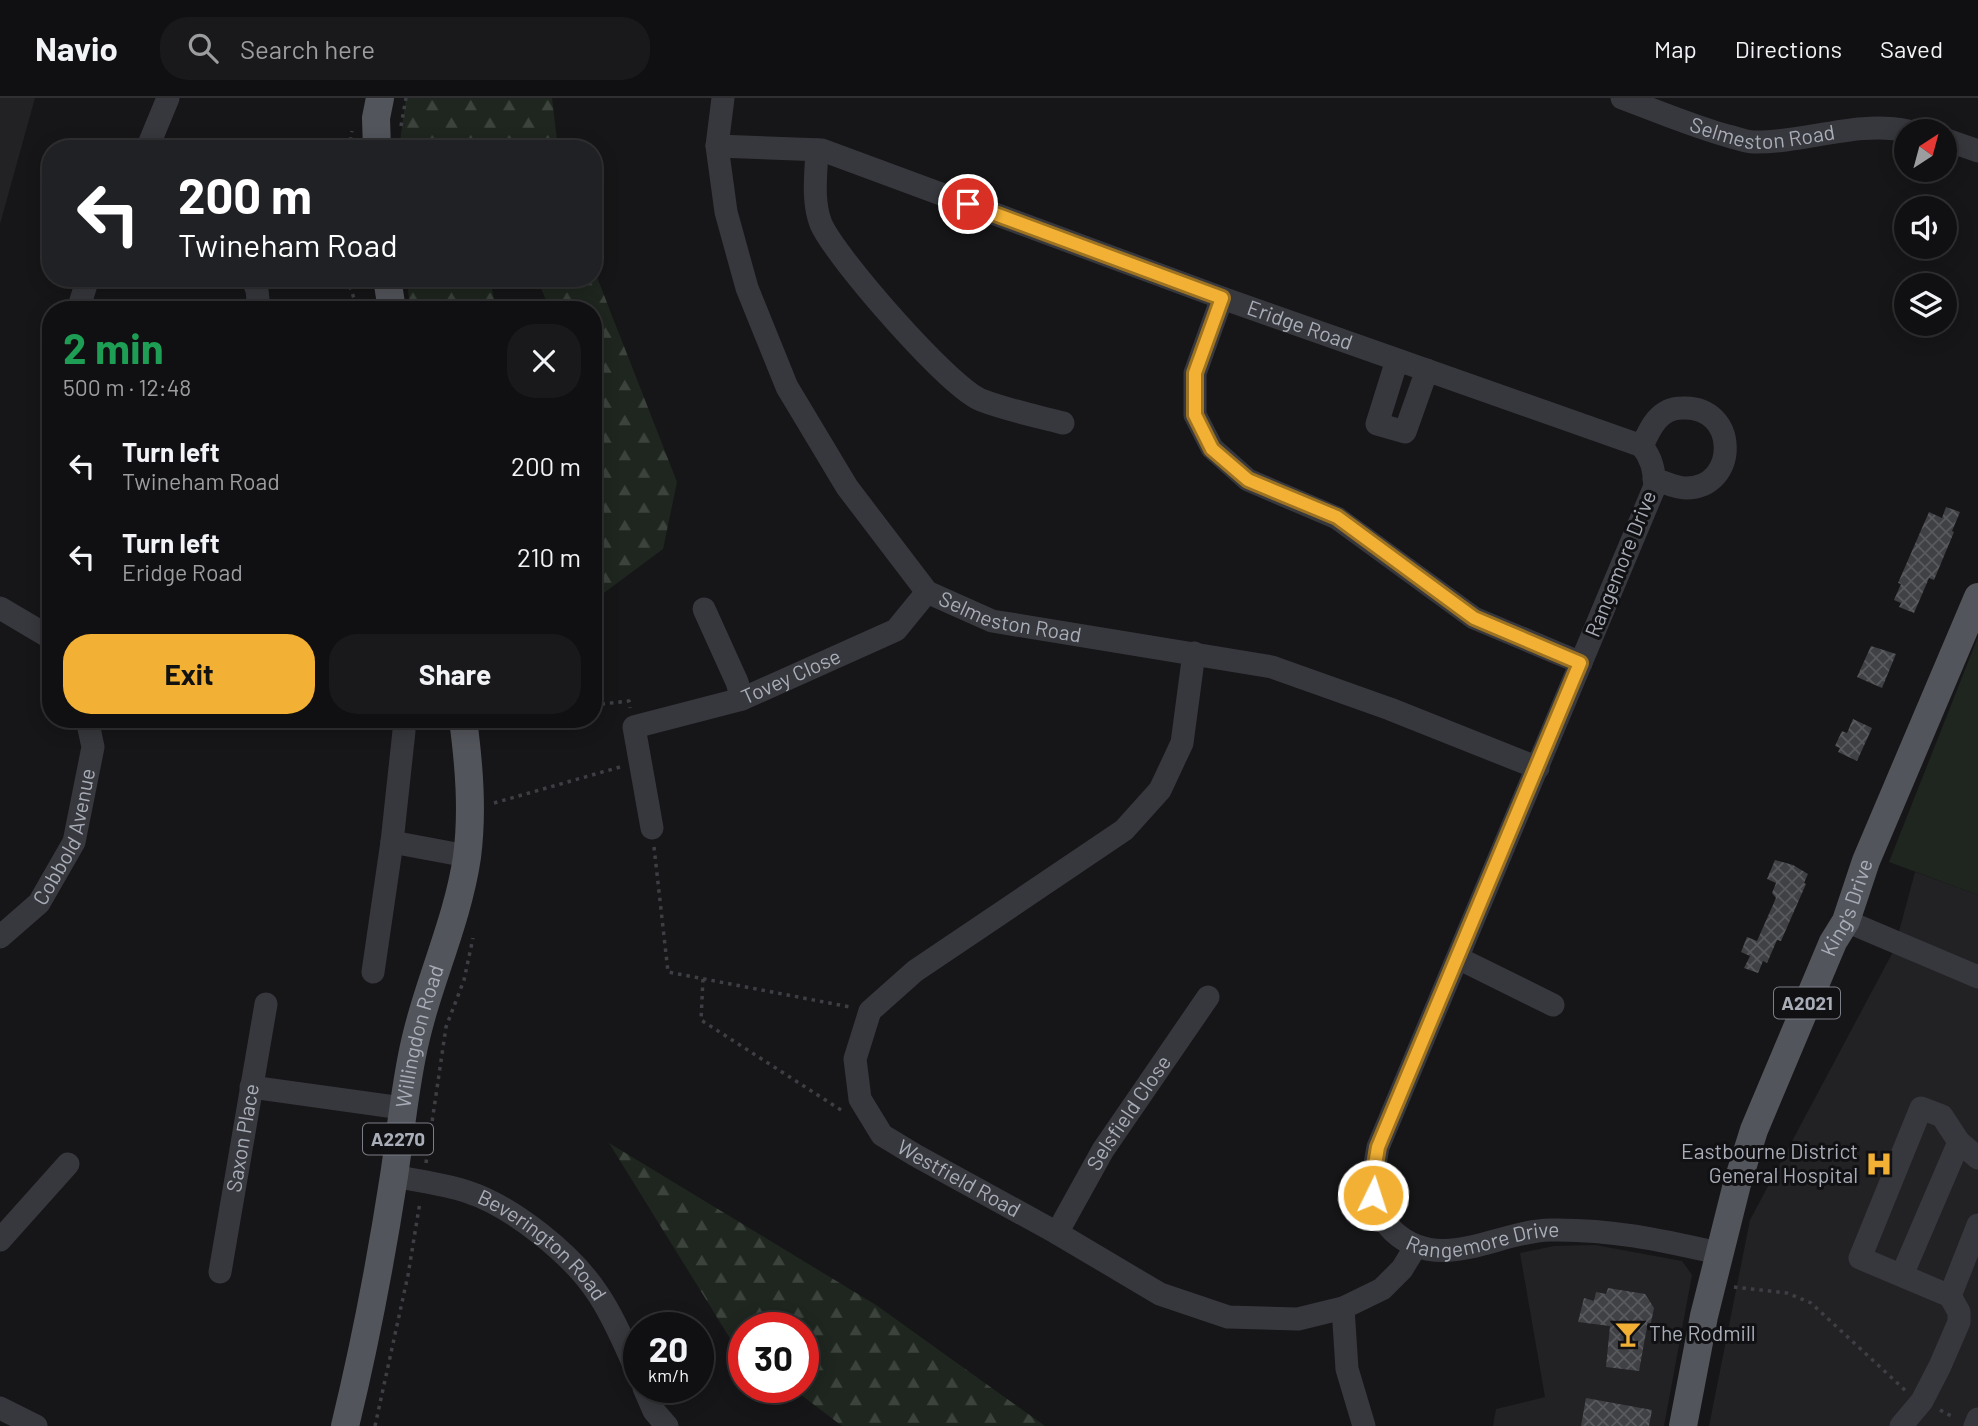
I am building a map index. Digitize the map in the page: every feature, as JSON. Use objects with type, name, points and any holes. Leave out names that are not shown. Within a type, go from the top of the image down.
[{"type":"main road","points":[[380,98],[376,118],[387,140]]},
{"type":"main road","name":"King's Drive","points":[[1683,1426],[1718,1253],[1754,1130],[1833,942],[1846,921],[1866,861],[1978,597]]},
{"type":"main road","name":"Willingdon Road","points":[[345,1426],[359,1368],[394,1176],[402,1108],[413,1051],[467,856],[470,774],[464,728]]},
{"type":"street","points":[[151,140],[168,98]]},
{"type":"street","name":"Selmeston Road","points":[[723,98],[717,146],[726,212],[747,288],[787,387],[847,487],[926,592],[992,621],[1272,667],[1390,709],[1538,768]]},
{"type":"street","name":"Selmeston Road","points":[[1622,98],[1706,130],[1750,142],[1788,141],[1850,130],[1894,128]]},
{"type":"street","points":[[1957,144],[1978,151]]},
{"type":"street","name":"Eridge Road","points":[[717,146],[817,150],[1222,298],[1642,446]]},
{"type":"street","points":[[817,150],[815,192],[821,223],[847,265],[964,390],[981,400],[1063,423]]},
{"type":"street","points":[[1222,298],[1195,373],[1195,415],[1212,449],[1248,480],[1337,517],[1474,618],[1580,663]]},
{"type":"street","points":[[1397,360],[1377,424],[1405,432],[1426,370]]},
{"type":"street","name":"Rangemore Drive","points":[[1654,479],[1685,488],[1699,486],[1715,475],[1723,464],[1726,453],[1722,429],[1713,418],[1691,407],[1677,408],[1658,418],[1649,429],[1642,446],[1650,455],[1654,486],[1378,1147],[1372,1183],[1378,1210],[1387,1224],[1400,1237],[1432,1251],[1449,1251],[1538,1230],[1588,1230],[1642,1236],[1718,1253]]},
{"type":"street","name":"Tovey Close","points":[[634,727],[742,699],[897,629],[926,592]]},
{"type":"street","points":[[0,608],[42,633]]},
{"type":"street","points":[[704,608],[742,699]]},
{"type":"street","points":[[870,1011],[915,971],[1124,830],[1160,790],[1182,743],[1194,653]]},
{"type":"street","points":[[634,727],[652,828]]},
{"type":"street","name":"Cobbold Avenue","points":[[0,937],[39,904],[74,842],[93,747],[89,728]]},
{"type":"street","points":[[373,972],[392,842],[404,731]]},
{"type":"street","points":[[392,842],[467,856]]},
{"type":"street","points":[[1846,921],[1978,977]]},
{"type":"street","points":[[1458,958],[1553,1005]]},
{"type":"street","name":"Selsfield Close","points":[[1057,1233],[1103,1150],[1208,997]]},
{"type":"street","name":"Saxon Place","points":[[220,1272],[266,1004]]},
{"type":"street","name":"Westfield Road","points":[[870,1011],[855,1059],[860,1099],[882,1135],[1160,1294],[1228,1317],[1298,1319],[1343,1308],[1382,1289],[1402,1269],[1416,1246]]},
{"type":"street","points":[[251,1087],[402,1108]]},
{"type":"street","points":[[1901,1426],[1922,1401],[1940,1366],[1959,1322],[1959,1312],[1950,1296],[1860,1258],[1921,1108],[1942,1116],[1959,1142],[1978,1158]]},
{"type":"street","points":[[1902,1275],[1959,1142]]},
{"type":"street","points":[[0,1240],[68,1164]]},
{"type":"street","name":"Beverington Road","points":[[394,1176],[468,1192],[495,1204],[529,1225],[563,1253],[597,1291],[623,1341]]},
{"type":"street","points":[[1950,1296],[1978,1225]]},
{"type":"street","points":[[1343,1308],[1347,1368],[1364,1426]]},
{"type":"street","points":[[651,1403],[667,1426]]},
{"type":"street","points":[[0,1408],[36,1426]]},
{"type":"path","points":[[388,140],[406,98]]},
{"type":"path","points":[[602,704],[629,701],[634,727]]},
{"type":"path","points":[[493,815],[494,803],[640,761]]},
{"type":"path","points":[[652,828],[668,972],[870,1011]]},
{"type":"path","points":[[375,1426],[408,1275],[446,1027],[464,979],[476,926]]},
{"type":"path","points":[[703,979],[701,1020],[848,1114]]},
{"type":"path","points":[[1711,1284],[1787,1293],[1811,1303],[1908,1393],[1970,1422]]},
{"type":"shaded area","points":[[0,98],[35,98],[0,224]]},
{"type":"shaded area","name":"Eastbourne District General Hospital","points":[[1915,872],[1978,895],[1978,1426],[1709,1426],[1750,1220],[1894,950]]},
{"type":"shaded area","points":[[1595,1245],[1682,1261],[1692,1275],[1664,1426],[1493,1426],[1496,1409],[1545,1397],[1520,1253],[1554,1246]]},
{"type":"green space","points":[[406,98],[552,98],[557,140],[400,140]]},
{"type":"green space","points":[[408,287],[492,287],[494,301],[409,301]]},
{"type":"green space","points":[[541,287],[601,287],[677,482],[663,549],[602,594],[602,301],[546,301]]},
{"type":"green space","points":[[1978,637],[1978,895],[1889,862]]},
{"type":"green space","points":[[609,1143],[876,1305],[1045,1426],[842,1426],[812,1403],[819,1403],[819,1312],[728,1312],[728,1335]]},
{"type":"building","points":[[1946,507],[1960,512],[1952,531],[1954,532],[1934,580],[1929,578],[1914,613],[1899,607],[1901,603],[1894,600],[1901,584],[1898,583],[1929,512],[1942,518]]},
{"type":"building","points":[[1871,646],[1896,654],[1882,688],[1857,677]]},
{"type":"building","points":[[1853,719],[1872,728],[1857,761],[1838,752],[1840,748],[1835,746],[1842,731],[1847,733]]},
{"type":"building","points":[[1775,860],[1793,865],[1808,874],[1781,941],[1777,940],[1767,963],[1763,961],[1758,973],[1744,968],[1750,956],[1741,952],[1747,937],[1757,941],[1776,898],[1772,893],[1776,883],[1767,879]]},
{"type":"building","name":"The Rodmill","points":[[1608,1288],[1645,1294],[1654,1308],[1650,1327],[1647,1327],[1639,1371],[1606,1367],[1610,1326],[1578,1322],[1584,1298],[1594,1301],[1596,1292],[1606,1294]]},
{"type":"building","points":[[1586,1398],[1652,1410],[1649,1426],[1581,1426]]},
{"type":"place","name":"Eastbourne District General Hospital","points":[[1879,1164]]},
{"type":"place","name":"The Rodmill","points":[[1628,1334]]},
{"type":"route","points":[[968,204],[1222,298],[1195,373],[1195,415],[1212,449],[1248,480],[1337,517],[1474,618],[1580,663],[1378,1147],[1372,1183],[1373,1195]]}]
